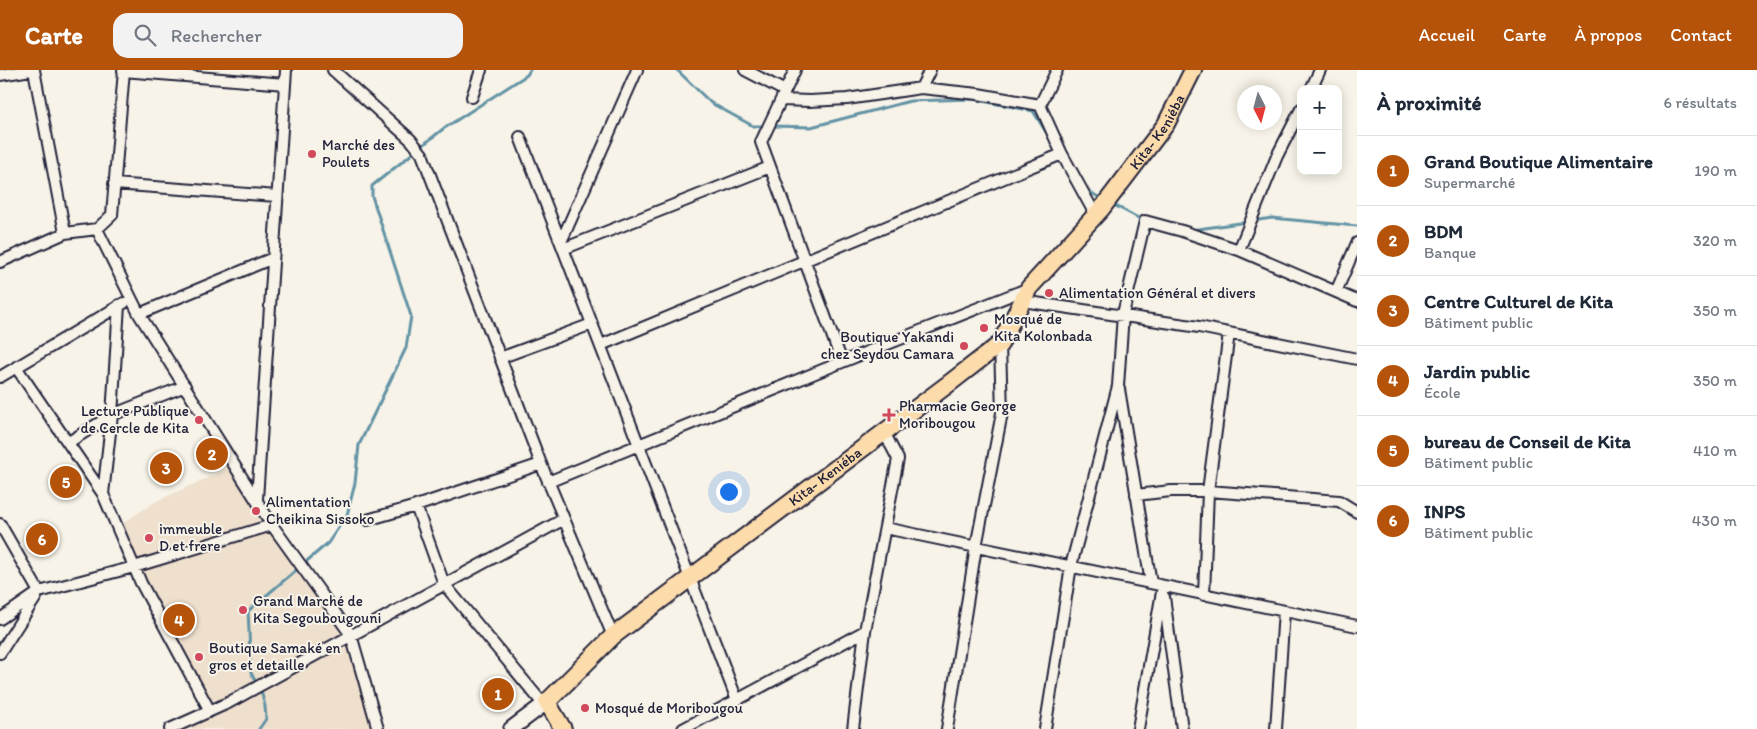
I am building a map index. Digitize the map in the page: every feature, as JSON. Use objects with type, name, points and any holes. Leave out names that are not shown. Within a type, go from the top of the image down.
[{"type":"main road","name":"Kita- Keniéba","points":[[545,704],[612,636],[1000,344],[1026,294],[1099,212],[1166,124],[1193,70]]},
{"type":"main road","points":[[511,729],[545,704],[563,729]]},
{"type":"street","points":[[0,76],[32,70],[65,233]]},
{"type":"street","points":[[0,262],[65,233],[97,229],[112,215],[124,70],[285,84]]},
{"type":"street","points":[[257,499],[286,70]]},
{"type":"street","points":[[333,70],[411,140],[422,154],[548,482],[612,636]]},
{"type":"street","points":[[472,96],[481,70]]},
{"type":"street","points":[[562,245],[637,70]]},
{"type":"street","points":[[745,70],[783,95],[810,101],[847,99],[922,88],[978,94],[1040,105]]},
{"type":"street","points":[[795,70],[761,142],[842,362]]},
{"type":"street","points":[[922,88],[930,70]]},
{"type":"street","points":[[1040,105],[1057,70]]},
{"type":"street","points":[[1313,85],[1320,70]]},
{"type":"street","points":[[1040,105],[1062,154],[1099,212]]},
{"type":"street","points":[[1238,250],[1277,156],[1297,117]]},
{"type":"street","points":[[520,137],[737,700]]},
{"type":"street","points":[[600,345],[1062,154]]},
{"type":"street","points":[[562,245],[770,167]]},
{"type":"street","points":[[114,184],[277,196]]},
{"type":"street","points":[[1045,729],[1071,566],[1118,386],[1123,314],[1145,222],[1182,231],[1238,250],[1357,301]]},
{"type":"street","points":[[97,229],[139,314],[272,525],[351,635],[378,729]]},
{"type":"street","points":[[1336,292],[1357,243]]},
{"type":"street","points":[[139,314],[273,258]]},
{"type":"street","points":[[548,482],[842,362],[1026,294],[1357,359]]},
{"type":"street","points":[[0,377],[131,298]]},
{"type":"street","points":[[103,494],[112,415],[119,306]]},
{"type":"street","points":[[500,358],[592,324]]},
{"type":"street","points":[[1204,595],[1208,490],[1229,333]]},
{"type":"street","points":[[947,729],[976,547],[1002,413],[1000,344]]},
{"type":"street","points":[[16,367],[103,494],[141,583],[210,711]]},
{"type":"street","points":[[69,442],[112,415],[185,386]]},
{"type":"street","points":[[1118,386],[1151,583]]},
{"type":"street","points":[[853,729],[865,631],[898,459],[884,432]]},
{"type":"street","points":[[367,520],[416,506],[541,464]]},
{"type":"street","points":[[1136,495],[1171,491],[1208,490],[1339,501],[1357,512]]},
{"type":"street","points":[[416,506],[444,584],[545,704]]},
{"type":"street","points":[[170,729],[228,703],[564,519]]},
{"type":"street","points":[[0,524],[39,592]]},
{"type":"street","points":[[0,618],[39,592],[134,567],[272,525]]},
{"type":"street","points":[[884,528],[1357,626]]},
{"type":"street","points":[[1138,729],[1162,586]]},
{"type":"street","points":[[1162,586],[1182,729]]},
{"type":"street","points":[[0,653],[16,625],[39,592]]},
{"type":"street","points":[[1276,729],[1284,611]]},
{"type":"street","points":[[683,729],[865,631]]},
{"type":"shaded area","name":"Grand Marché de Kita Segoubougouni","points":[[235,465],[349,637],[371,729],[189,729],[210,711],[117,527],[155,502]]},
{"type":"waterway","points":[[259,729],[266,719],[265,706],[262,694],[251,673],[248,611],[328,543],[347,515],[355,483],[359,445],[406,348],[411,316],[372,196],[372,186],[443,129],[527,75],[530,70]]},
{"type":"waterway","points":[[677,70],[711,103],[753,126],[766,126]]},
{"type":"waterway","points":[[772,126],[811,127],[910,101],[972,99],[1033,111],[1049,137]]},
{"type":"waterway","points":[[1088,191],[1102,199]]},
{"type":"waterway","points":[[1112,204],[1144,221]]},
{"type":"waterway","points":[[1253,221],[1272,218],[1357,226]]},
{"type":"waterway","points":[[1191,230],[1247,222]]},
{"type":"place","name":"Marché des Poulets","points":[[312,154]]},
{"type":"place","name":"Alimentation Général et divers","points":[[1049,293]]},
{"type":"place","name":"Mosqué de Kita Kolonbada","points":[[984,328]]},
{"type":"place","name":"Boutique Yakandi chez Seydou Camara","points":[[964,346]]},
{"type":"place","name":"Pharmacie George Moribougou","points":[[889,415]]},
{"type":"place","name":"Lecture Publique de Cercle de Kita","points":[[199,420]]},
{"type":"place","name":"BDM","points":[[212,454]]},
{"type":"place","name":"Centre Culturel de Kita","points":[[166,468]]},
{"type":"place","name":"bureau de Conseil de Kita","points":[[66,482]]},
{"type":"place","name":"Alimentation Cheikina Sissoko","points":[[256,511]]},
{"type":"place","name":"immeuble D et frere","points":[[149,538]]},
{"type":"place","name":"INPS","points":[[42,539]]},
{"type":"place","name":"Grand Marché de Kita Segoubougouni","points":[[243,610]]},
{"type":"place","name":"Jardin public","points":[[179,620]]},
{"type":"place","name":"Boutique Samaké en gros et detaille","points":[[199,657]]},
{"type":"place","name":"Grand Boutique Alimentaire","points":[[498,694]]},
{"type":"place","name":"Mosqué de Moribougou","points":[[585,708]]}]
